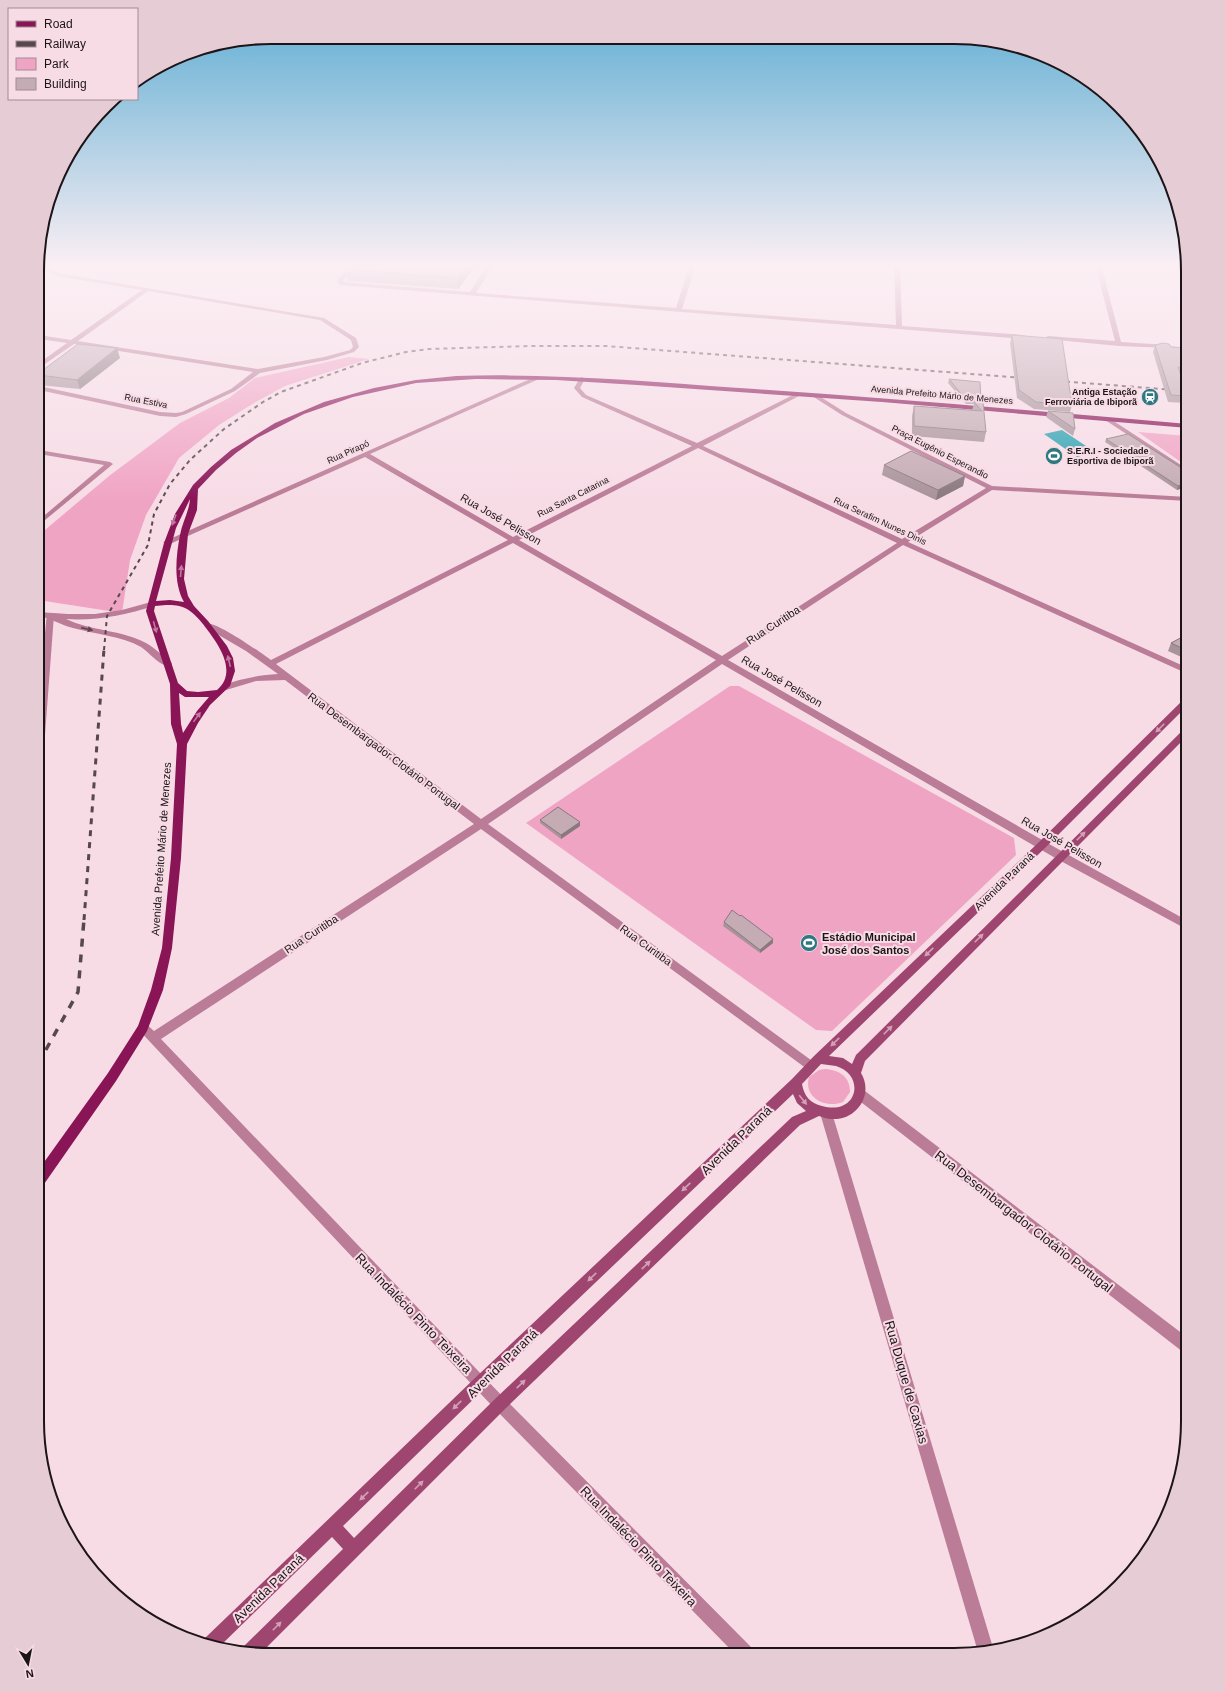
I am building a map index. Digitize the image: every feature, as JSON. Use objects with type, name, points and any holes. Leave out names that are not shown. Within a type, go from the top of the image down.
[{"type":"main road","name":"Avenida Prefeito Mário de Menezes","points":[[44,1173],[112,1077],[148,1033],[167,948],[176,858],[182,744],[176,724],[174,684],[150,611],[151,604],[159,581],[166,542],[177,513],[195,488],[221,463],[246,443],[298,414],[334,401],[376,389],[462,377],[582,379],[814,395],[1181,425]]},
{"type":"main road","points":[[174,684],[185,694],[198,695],[216,693],[226,687],[231,673],[229,656],[208,625],[191,608],[184,596],[180,579],[184,534],[193,510],[195,488]]},
{"type":"main road","points":[[151,604],[168,602],[191,608]]},
{"type":"main road","name":"Avenida Prefeito Mário de Menezes","points":[[182,744],[193,722],[208,701],[216,693]]},
{"type":"main road","name":"Avenida Paraná","points":[[215,1640],[480,1383],[796,1083],[814,1062],[1042,845],[1181,707]]},
{"type":"main road","name":"Avenida Paraná","points":[[855,1072],[860,1058],[1181,737]]},
{"type":"main road","points":[[254,1648],[500,1404],[796,1121],[822,1112],[844,1112],[852,1108],[861,1095],[861,1087],[855,1072],[848,1066],[838,1061],[828,1059],[814,1062]]},
{"type":"main road","points":[[796,1083],[797,1092],[802,1100],[809,1106],[822,1112]]},
{"type":"main road","points":[[332,1526],[354,1549]]},
{"type":"street","points":[[44,362],[71,343]]},
{"type":"street","points":[[78,343],[258,371]]},
{"type":"street","name":"Rua Estiva","points":[[44,389],[160,414],[176,415],[227,394],[258,371],[325,359],[352,351],[356,347],[355,343]]},
{"type":"street","points":[[1106,343],[1173,347]]},
{"type":"street","name":"Rua Pirapó","points":[[166,542],[537,378]]},
{"type":"street","name":"Rua Serafim Nunes Dinis","points":[[582,379],[577,388],[584,396],[696,445],[902,542],[1181,668]]},
{"type":"street","name":"Rua Santa Catarina","points":[[271,663],[696,445],[799,394]]},
{"type":"street","name":"Praça Eugênio Esperandio","points":[[814,395],[844,414],[991,488],[1181,499]]},
{"type":"street","points":[[1107,419],[1181,467]]},
{"type":"street","points":[[44,453],[110,464],[44,519]]},
{"type":"street","name":"Rua José Pelisson","points":[[365,454],[1061,856],[1181,922]]},
{"type":"street","name":"Rua Curitiba","points":[[148,1033],[481,824],[721,659],[902,542],[991,488]]},
{"type":"street","points":[[44,615],[84,618],[107,616],[132,611],[151,604]]},
{"type":"street","points":[[50,616],[74,626],[123,638],[143,645],[168,664]]},
{"type":"street","points":[[44,688],[50,616]]},
{"type":"street","name":"Rua Desembargador Clotário Portugal","points":[[208,625],[238,640],[271,663],[287,677],[481,824]]},
{"type":"street","points":[[226,687],[242,681],[259,678],[287,677]]},
{"type":"street","name":"Rua Curitiba","points":[[481,824],[814,1062]]},
{"type":"street","name":"Rua Indalécio Pinto Teixeira","points":[[148,1033],[500,1404],[740,1648]]},
{"type":"street","name":"Rua Desembargador Clotário Portugal","points":[[861,1095],[1181,1342]]},
{"type":"street","name":"Rua Duque de Caxias","points":[[822,1112],[984,1646]]},
{"type":"green space","points":[[349,357],[369,359],[285,386],[219,425],[179,458],[146,515],[130,560],[122,613],[44,601],[44,531],[109,476],[180,423],[229,398],[255,378]]},
{"type":"green space","points":[[1138,432],[1181,435],[1181,462]]},
{"type":"green space","name":"Estádio Municipal José dos Santos","points":[[730,686],[739,686],[1014,838],[1016,855],[832,1031],[816,1030],[526,823]]},
{"type":"green space","points":[[825,1069],[840,1073],[846,1078],[850,1087],[850,1092],[843,1102],[836,1104],[823,1103],[817,1100],[809,1091],[809,1077],[819,1070]]},
{"type":"water","points":[[1062,430],[1095,452],[1077,457],[1044,434]]},
{"type":"building","points":[[1013,343],[1063,343],[1072,405],[1036,402],[1019,390]]},
{"type":"building","points":[[1163,343],[1169,344],[1171,347],[1181,348],[1181,367],[1178,367],[1181,376],[1181,396],[1171,395],[1155,345]]},
{"type":"building","points":[[78,344],[117,348],[77,380],[44,376],[44,369]]},
{"type":"building","points":[[949,379],[980,382],[981,402],[966,400]]},
{"type":"building","points":[[974,402],[983,402],[986,432],[914,426],[914,406],[982,411]]},
{"type":"building","points":[[1048,411],[1073,413],[1075,429]]},
{"type":"building","points":[[1128,434],[1181,468],[1181,485],[1178,486],[1106,439]]},
{"type":"building","points":[[911,451],[965,476],[938,490],[884,465]]},
{"type":"building","points":[[1181,638],[1181,648],[1171,643]]},
{"type":"building","points":[[558,807],[580,822],[561,835],[540,820]]},
{"type":"building","points":[[732,910],[773,939],[760,950],[724,922]]},
{"type":"railway","points":[[104,650],[107,616],[148,545],[154,514],[170,484],[190,460],[224,429],[263,402],[281,392],[362,363],[406,352],[429,349],[529,346],[606,346],[1024,378]]},
{"type":"railway","points":[[1058,381],[1181,390]]},
{"type":"railway","points":[[84,920],[104,649]]},
{"type":"railway","points":[[44,1053],[78,992],[84,919]]},
{"type":"place","name":"Antiga Estação Ferroviária de Ibiporã","points":[[1150,397]]},
{"type":"place","name":"S.E.R.I - Sociedade Esportiva de Ibiporã","points":[[1054,456]]},
{"type":"place","name":"Estádio Municipal José dos Santos","points":[[809,943]]}]
